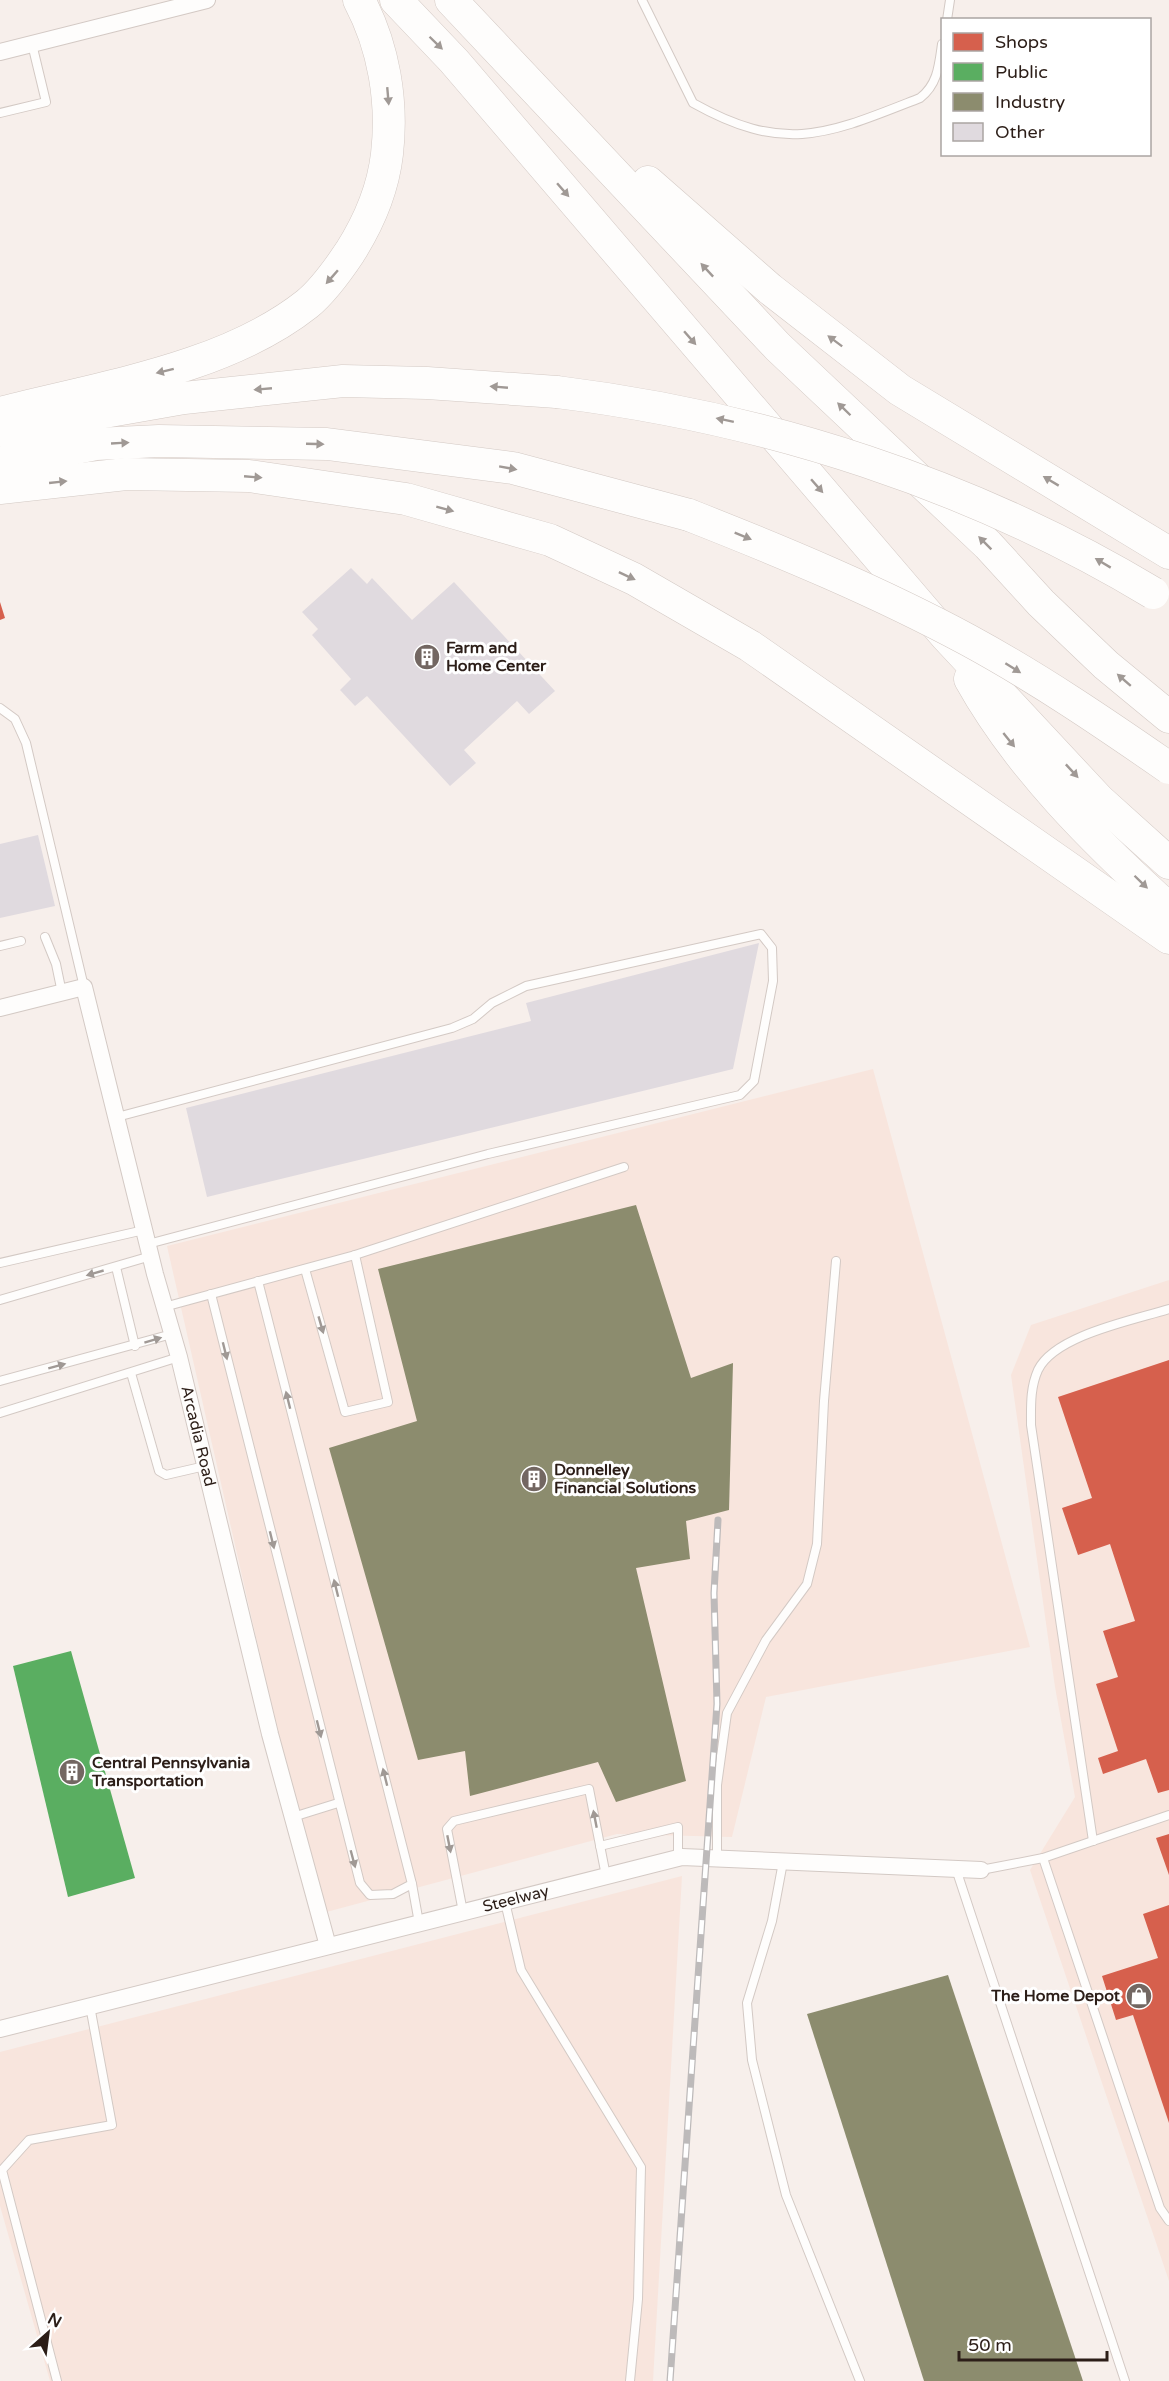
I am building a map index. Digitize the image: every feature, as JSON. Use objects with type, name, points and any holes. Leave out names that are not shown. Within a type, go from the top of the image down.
[{"type":"highway","points":[[0,413],[188,365],[229,349],[274,327],[309,303],[338,271],[362,234],[377,200],[386,167],[390,123],[387,85],[376,39],[359,0]]},
{"type":"highway","points":[[396,0],[454,61],[946,636],[1099,800],[1169,863]]},
{"type":"highway","points":[[451,0],[778,347],[988,545],[1049,611],[1106,665],[1169,717]]},
{"type":"highway","points":[[497,48],[770,290],[821,332],[900,390],[1169,553]]},
{"type":"highway","points":[[0,435],[70,418],[184,398],[343,381],[427,382],[557,392],[693,413],[740,423],[836,452],[951,492],[1036,529],[1090,555],[1161,599]]},
{"type":"highway","points":[[0,463],[96,444],[159,441],[327,444],[513,468],[689,514],[765,544],[969,641],[1106,725],[1169,768]]},
{"type":"highway","points":[[0,489],[126,474],[249,476],[406,499],[550,540],[655,590],[750,646],[1169,938]]},
{"type":"highway","points":[[946,636],[993,720],[1053,795],[1169,909]]},
{"type":"street","points":[[0,52],[207,0]]},
{"type":"street","points":[[0,1008],[84,987]]},
{"type":"street","name":"Arcadia Road","points":[[84,987],[164,1307],[179,1357],[270,1734],[328,1946]]},
{"type":"street","name":"Steelway","points":[[0,2029],[678,1858],[981,1870]]},
{"type":"lane","points":[[642,0],[693,103],[742,125],[777,135],[796,136],[828,131],[920,98],[930,91],[936,78],[941,50]]},
{"type":"lane","points":[[947,18],[950,0]]},
{"type":"lane","points":[[0,113],[46,102],[32,44]]},
{"type":"lane","points":[[0,708],[15,719],[26,743],[84,987]]},
{"type":"lane","points":[[0,1263],[148,1243],[488,1154],[740,1095],[754,1081],[764,1036],[773,981],[772,948],[761,934],[526,986],[492,1003],[473,1019],[452,1028],[117,1117]]},
{"type":"lane","points":[[45,937],[56,964],[62,993]]},
{"type":"lane","points":[[0,946],[21,941]]},
{"type":"lane","points":[[164,1307],[355,1255],[624,1167]]},
{"type":"lane","points":[[0,1300],[116,1267],[148,1243]]},
{"type":"lane","points":[[305,1269],[345,1412],[388,1402],[355,1255]]},
{"type":"lane","points":[[717,1858],[717,1785],[726,1713],[766,1640],[807,1584],[817,1544],[824,1401],[836,1261]]},
{"type":"lane","points":[[116,1267],[135,1346]]},
{"type":"lane","points":[[258,1281],[420,1923]]},
{"type":"lane","points":[[210,1294],[360,1883],[370,1895],[393,1894],[412,1884]]},
{"type":"lane","points":[[1093,1841],[1031,1425],[1031,1392],[1039,1369],[1052,1352],[1075,1339],[1169,1309]]},
{"type":"lane","points":[[0,1381],[135,1346],[172,1334]]},
{"type":"lane","points":[[0,1413],[179,1357]]},
{"type":"lane","points":[[131,1373],[159,1471],[166,1475],[205,1466]]},
{"type":"lane","points":[[463,1912],[447,1829],[454,1821],[589,1789],[606,1876]]},
{"type":"lane","points":[[293,1817],[338,1803]]},
{"type":"lane","name":"Steelway","points":[[981,1870],[1042,1858],[1169,1815]]},
{"type":"lane","points":[[600,1846],[678,1827],[678,1858]]},
{"type":"lane","points":[[1042,1858],[1160,2208],[1169,2221]]},
{"type":"lane","points":[[783,1862],[772,1921],[747,2003],[752,2060],[786,2195],[860,2381]]},
{"type":"lane","points":[[956,1869],[1125,2381]]},
{"type":"lane","points":[[505,1902],[521,1970],[640,2167],[638,2299],[630,2381]]},
{"type":"lane","points":[[57,2381],[2,2170],[29,2140],[112,2125],[90,2006]]},
{"type":"shaded area","points":[[873,1069],[1030,1647],[766,1697],[732,1837],[617,1834],[319,1914],[167,1246]]},
{"type":"shaded area","points":[[1169,1280],[1169,2281],[1030,1870],[1075,1797],[1055,1687],[1011,1375],[1031,1325]]},
{"type":"shaded area","points":[[682,1876],[653,2381],[50,2381],[0,2206],[0,2052]]},
{"type":"building: Shops","points":[[0,602],[5,618],[0,620]]},
{"type":"building: Shops","points":[[1169,1360],[1169,1790],[1158,1793],[1146,1759],[1103,1774],[1098,1758],[1118,1751],[1096,1684],[1118,1677],[1103,1631],[1135,1621],[1110,1544],[1078,1555],[1062,1508],[1092,1498],[1058,1397]]},
{"type":"building: Shops","points":[[1169,1834],[1169,1875],[1156,1838]]},
{"type":"building: Shops","name":"The Home Depot","points":[[1169,1905],[1169,2123],[1133,2015],[1116,2020],[1102,1976],[1158,1958],[1143,1914]]},
{"type":"building: Public","name":"Central Pennsylvania Transportation","points":[[71,1651],[135,1878],[68,1897],[13,1666]]},
{"type":"building: Industry","name":"Donnelley Financial Solutions","points":[[636,1205],[691,1378],[733,1363],[729,1510],[686,1521],[690,1559],[636,1568],[686,1781],[616,1802],[598,1762],[470,1796],[465,1751],[418,1760],[329,1448],[417,1421],[378,1269]]},
{"type":"building: Industry","points":[[948,1975],[1083,2381],[924,2381],[807,2014]]},
{"type":"building: Other","name":"Farm and Home Center","points":[[351,568],[367,584],[372,578],[412,620],[454,582],[555,691],[529,714],[517,701],[464,750],[476,763],[450,786],[367,696],[355,706],[340,690],[351,679],[312,635],[318,629],[302,612]]},
{"type":"building: Other","points":[[38,835],[55,906],[0,918],[0,844]]},
{"type":"building: Other","points":[[759,943],[733,1069],[207,1197],[186,1108],[531,1021],[526,1003]]},
{"type":"railway","points":[[670,2381],[717,1704],[714,1593],[718,1520]]},
{"type":"place","name":"Farm and Home Center","points":[[427,657]]},
{"type":"place","name":"Donnelley Financial Solutions","points":[[534,1479]]},
{"type":"place","name":"Central Pennsylvania Transportation","points":[[72,1772]]},
{"type":"place","name":"The Home Depot","points":[[1139,1996]]}]
